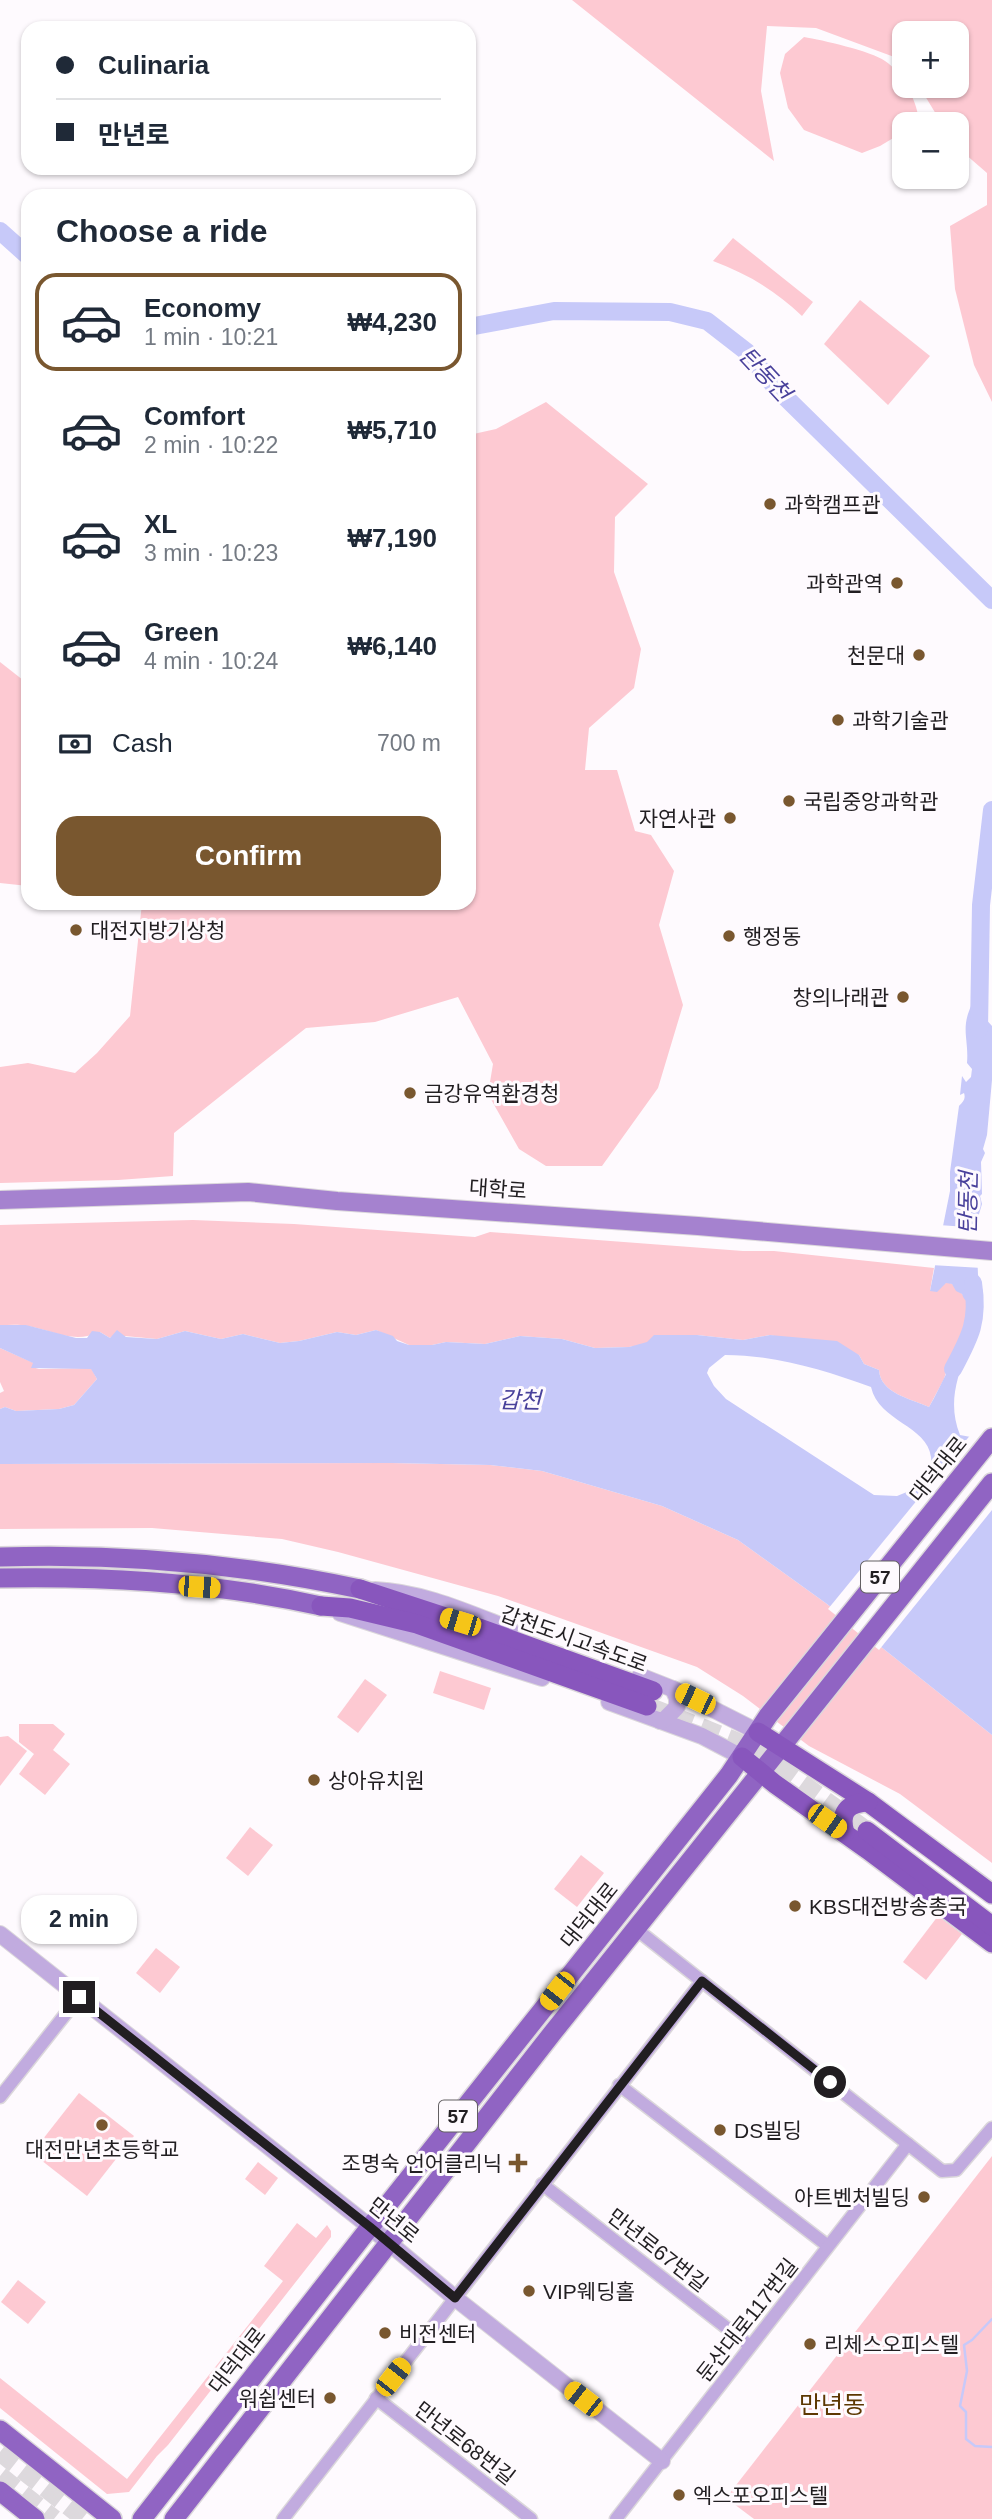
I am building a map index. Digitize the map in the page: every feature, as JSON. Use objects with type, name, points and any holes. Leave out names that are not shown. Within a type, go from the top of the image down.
[{"type":"highway","name":"갑천도시고속도로","points":[[360,1589],[479,1628],[653,1706]]},
{"type":"highway","name":"갑천도시고속도로","points":[[321,1606],[350,1608],[417,1624],[653,1706]]},
{"type":"highway","points":[[763,1724],[788,1741],[992,1926]]},
{"type":"highway","points":[[742,1757],[992,1943]]},
{"type":"highway","points":[[845,1833],[842,1818],[847,1808],[856,1803],[870,1817],[992,1909]]},
{"type":"highway","points":[[870,1817],[992,1894]]},
{"type":"main road","name":"대학로","points":[[0,1200],[248,1192],[992,1251]]},
{"type":"main road","name":"대덕대로","points":[[142,2519],[742,1757],[763,1724],[992,1438]]},
{"type":"main road","name":"57","points":[[174,2519],[388,2241],[992,1483]]},
{"type":"main road","points":[[0,1557],[58,1556],[225,1566],[310,1578],[360,1589]]},
{"type":"main road","points":[[0,1578],[44,1577],[221,1589],[321,1606]]},
{"type":"main road","points":[[0,2430],[112,2519]]},
{"type":"main road","points":[[0,2491],[36,2519]]},
{"type":"street","points":[[360,1589],[399,1591],[430,1599],[763,1724]]},
{"type":"street","points":[[653,1706],[673,1713],[677,1707],[677,1698],[673,1689]]},
{"type":"street","points":[[653,1706],[742,1757]]},
{"type":"street","points":[[636,1929],[942,2171],[956,2170],[992,2128]]},
{"type":"street","name":"만년로","points":[[0,1934],[662,2461]]},
{"type":"street","points":[[283,2519],[702,1981]]},
{"type":"street","points":[[0,2097],[79,1997]]},
{"type":"street","points":[[620,2085],[828,2246]]},
{"type":"street","name":"둔산대로117번길","points":[[616,2519],[908,2144]]},
{"type":"street","name":"만년로67번길","points":[[542,2184],[750,2346]]},
{"type":"street","name":"만년로68번길","points":[[376,2398],[531,2519]]},
{"type":"shaded area","points":[[572,0],[992,0],[992,402],[974,365],[955,289],[950,226],[987,205],[987,173],[969,157],[969,112],[935,112],[926,98],[969,98],[969,21],[892,21],[892,56],[816,28],[767,26],[761,91],[774,161]]},
{"type":"shaded area","points":[[804,37],[878,57],[892,67],[892,98],[912,98],[918,112],[892,112],[892,139],[862,153],[804,130],[788,108],[780,73],[785,54]]},
{"type":"shaded area","points":[[733,238],[813,302],[802,316],[761,284],[713,261]]},
{"type":"shaded area","points":[[860,300],[930,356],[888,405],[824,344]]},
{"type":"shaded area","points":[[546,402],[648,484],[615,517],[614,572],[641,649],[634,688],[589,728],[585,770],[617,770],[635,831],[651,835],[674,871],[659,925],[683,1005],[658,1088],[602,1166],[546,1166],[519,1149],[488,1094],[493,1064],[458,997],[375,1022],[306,1028],[174,1133],[173,1176],[0,1183],[0,1067],[28,1063],[75,1073],[97,1053],[130,1016],[141,910],[476,910],[476,433],[496,429]]},
{"type":"shaded area","points":[[0,662],[21,678],[21,885],[0,883]]},
{"type":"shaded area","points":[[193,1220],[475,1237],[490,1232],[774,1251],[934,1268],[930,1291],[946,1283],[954,1285],[971,1304],[970,1324],[962,1347],[947,1369],[929,1407],[891,1390],[881,1378],[879,1370],[864,1364],[859,1355],[770,1335],[743,1340],[697,1335],[629,1347],[595,1348],[562,1339],[520,1336],[485,1344],[446,1342],[409,1345],[376,1330],[356,1335],[337,1332],[280,1343],[243,1334],[221,1339],[185,1331],[157,1339],[114,1335],[110,1338],[100,1332],[72,1337],[25,1325],[0,1325],[0,1225]]},
{"type":"shaded area","points":[[0,1348],[34,1363],[32,1367],[39,1369],[91,1368],[97,1379],[74,1405],[59,1409],[0,1409],[0,1393],[4,1391],[0,1382]]},
{"type":"shaded area","points":[[0,1464],[490,1465],[542,1471],[662,1506],[738,1540],[827,1604],[992,1735],[992,1863],[900,1794],[809,1746],[743,1696],[697,1667],[498,1596],[282,1539],[152,1528],[0,1529]]},
{"type":"shaded area","points":[[440,1671],[491,1688],[484,1710],[433,1693]]},
{"type":"shaded area","points":[[365,1679],[387,1695],[358,1733],[337,1717]]},
{"type":"shaded area","points":[[19,1724],[53,1724],[65,1734],[53,1750],[70,1764],[45,1795],[19,1774],[34,1754],[19,1742]]},
{"type":"shaded area","points":[[8,1736],[27,1751],[0,1786],[0,1737]]},
{"type":"shaded area","points":[[250,1827],[273,1845],[248,1876],[226,1858]]},
{"type":"shaded area","points":[[581,1855],[604,1873],[577,1907],[554,1889]]},
{"type":"shaded area","points":[[938,1916],[962,1934],[926,1980],[903,1962]]},
{"type":"shaded area","points":[[156,1948],[180,1967],[160,1993],[136,1973]]},
{"type":"shaded area","points":[[79,2093],[134,2136],[87,2196],[32,2153]]},
{"type":"shaded area","points":[[992,2156],[992,2519],[754,2519],[726,2498]]},
{"type":"shaded area","points":[[258,2162],[278,2178],[265,2195],[245,2179]]},
{"type":"shaded area","points":[[297,2223],[316,2238],[327,2225],[331,2237],[129,2492],[107,2494],[0,2408],[0,2378],[127,2479],[283,2281],[264,2266]]},
{"type":"shaded area","points":[[18,2280],[46,2302],[28,2324],[1,2302]]},
{"type":"water","points":[[972,1004],[992,1026],[992,1080],[987,1135],[983,1149],[985,1153],[981,1162],[982,1204],[976,1224],[982,1305],[967,1302],[952,1284],[946,1283],[937,1292],[930,1291],[950,1191],[959,1106],[965,1097],[964,1093],[960,1095],[962,1076],[966,1082],[971,1077],[972,1069],[967,1063],[966,1020]]},
{"type":"water","name":"갑천","points":[[0,1325],[26,1325],[76,1338],[87,1338],[92,1331],[110,1338],[117,1330],[126,1337],[157,1339],[185,1331],[221,1339],[243,1334],[280,1343],[337,1332],[356,1335],[376,1330],[409,1345],[446,1342],[485,1344],[520,1336],[562,1339],[595,1348],[629,1347],[647,1342],[654,1335],[697,1335],[743,1340],[770,1335],[837,1341],[859,1355],[864,1364],[879,1370],[881,1378],[891,1390],[929,1407],[962,1347],[968,1350],[955,1392],[956,1424],[960,1435],[992,1441],[992,1735],[827,1604],[738,1540],[662,1506],[542,1471],[490,1465],[391,1463],[0,1464],[0,1409],[59,1409],[74,1405],[97,1379],[91,1369],[31,1368],[33,1363],[0,1348]],"holes":[[[725,1355],[799,1365],[871,1387],[883,1408],[921,1437],[928,1446],[931,1460],[924,1485],[897,1496],[874,1495],[726,1399],[714,1386],[707,1373],[709,1368]]]},
{"type":"pier","points":[[939,1225],[980,1228],[982,1268],[931,1265]]},
{"type":"pier","points":[[972,1433],[992,1437],[992,1510],[879,1650],[828,1609]]},
{"type":"waterway","name":"탄동천","points":[[0,231],[21,250]]},
{"type":"waterway","name":"탄동천","points":[[476,326],[554,311],[670,312],[707,321],[747,352],[776,388],[992,600]]},
{"type":"waterway","name":"탄동천","points":[[979,1029],[981,905],[992,810]]},
{"type":"waterway","name":"탄동천","points":[[953,1369],[972,1328],[975,1308],[973,1283]]},
{"type":"waterway","points":[[992,2319],[964,2345],[967,2371],[960,2406],[966,2412],[966,2439],[975,2446],[992,2447]]},
{"type":"tunnel","points":[[647,1706],[735,1741],[768,1759],[867,1831]]},
{"type":"tunnel","points":[[0,2452],[85,2519]]},
{"type":"tunnel","points":[[0,2476],[54,2519]]},
{"type":"place","name":"과학캠프관","points":[[770,504]]},
{"type":"place","name":"과학관역","points":[[897,583]]},
{"type":"place","name":"천문대","points":[[919,655]]},
{"type":"place","name":"과학기술관","points":[[838,720]]},
{"type":"place","name":"국립중앙과학관","points":[[789,801]]},
{"type":"place","name":"자연사관","points":[[730,818]]},
{"type":"place","name":"대전지방기상청","points":[[76,930]]},
{"type":"place","name":"행정동","points":[[729,936]]},
{"type":"place","name":"창의나래관","points":[[903,997]]},
{"type":"place","name":"금강유역환경청","points":[[410,1093]]},
{"type":"place","name":"상아유치원","points":[[314,1780]]},
{"type":"place","name":"KBS대전방송총국","points":[[795,1906]]},
{"type":"place","name":"대전만년초등학교","points":[[102,2125]]},
{"type":"place","name":"DS빌딩","points":[[720,2130]]},
{"type":"place","name":"조명숙 언어클리닉","points":[[518,2163]]},
{"type":"place","name":"아트벤처빌딩","points":[[924,2197]]},
{"type":"place","name":"VIP웨딩홀","points":[[529,2291]]},
{"type":"place","name":"비전센터","points":[[385,2333]]},
{"type":"place","name":"리체스오피스텔","points":[[810,2344]]},
{"type":"place","name":"워쉽센터","points":[[330,2398]]},
{"type":"place","name":"엑스포오피스텔","points":[[679,2495]]},
{"type":"district","name":"만년동","points":[[832,2404]]},
{"type":"route","points":[[79,1997],[370,2227],[455,2298],[702,1981],[830,2082]]}]
